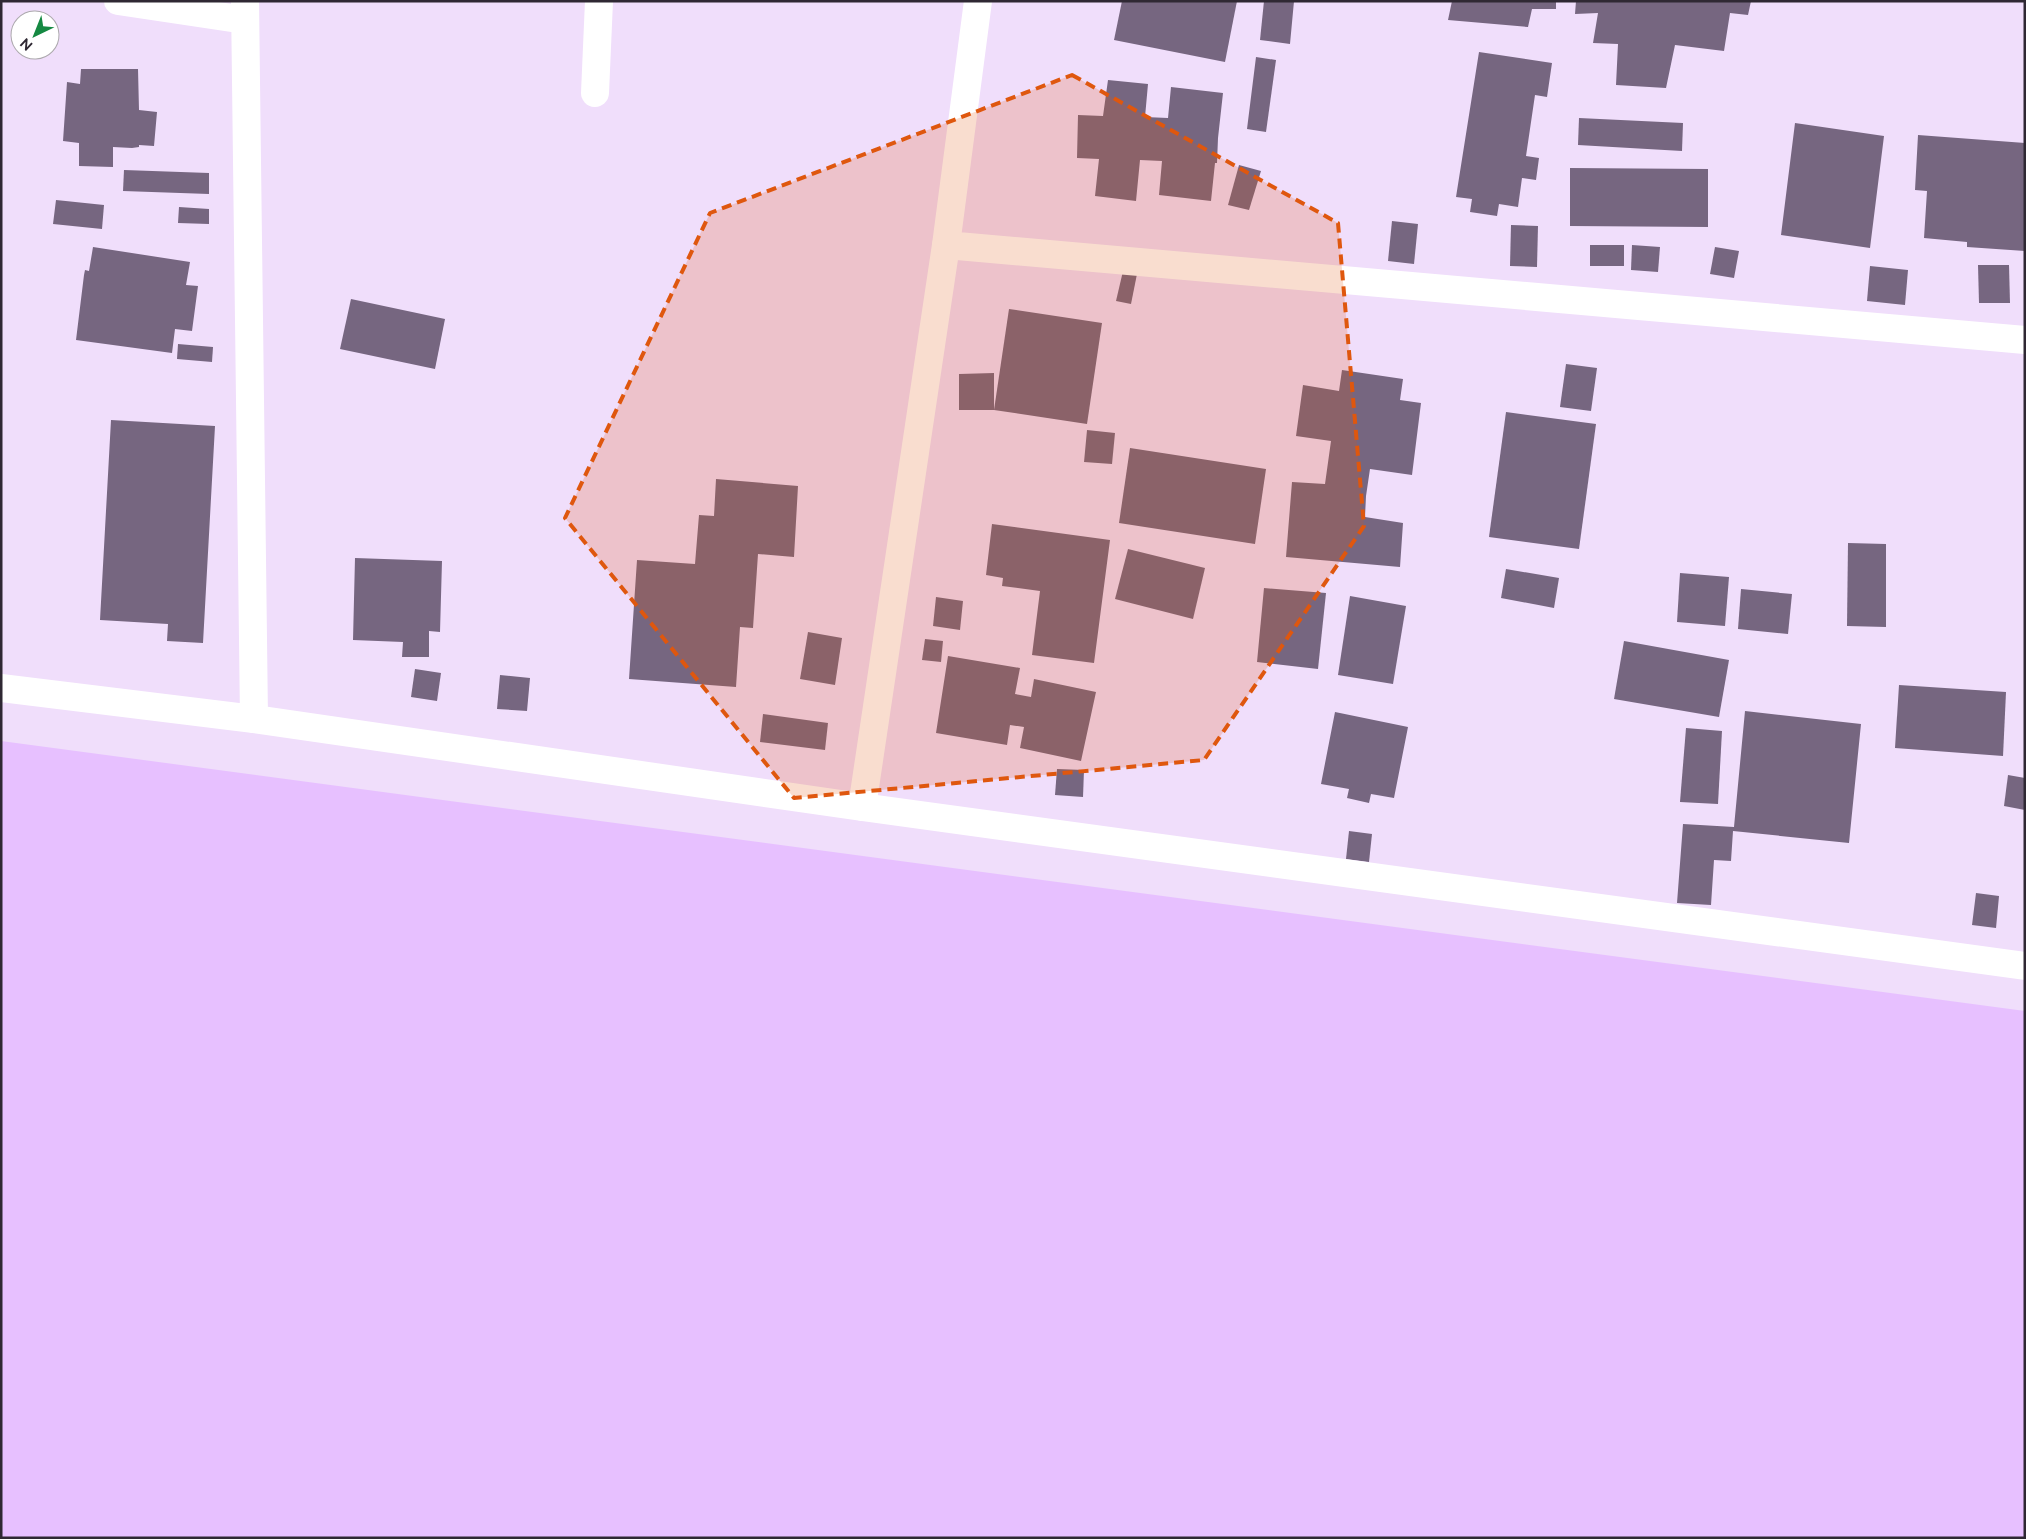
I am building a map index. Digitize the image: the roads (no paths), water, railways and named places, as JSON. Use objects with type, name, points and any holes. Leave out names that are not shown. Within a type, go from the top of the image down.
[{"type":"street","points":[[118,1],[245,11],[254,720]]},
{"type":"street","points":[[595,92],[599,1]]},
{"type":"street","points":[[862,807],[946,245],[978,1]]},
{"type":"street","points":[[946,245],[2025,340]]},
{"type":"street","points":[[1,688],[254,720],[862,807],[2025,966]]}]
